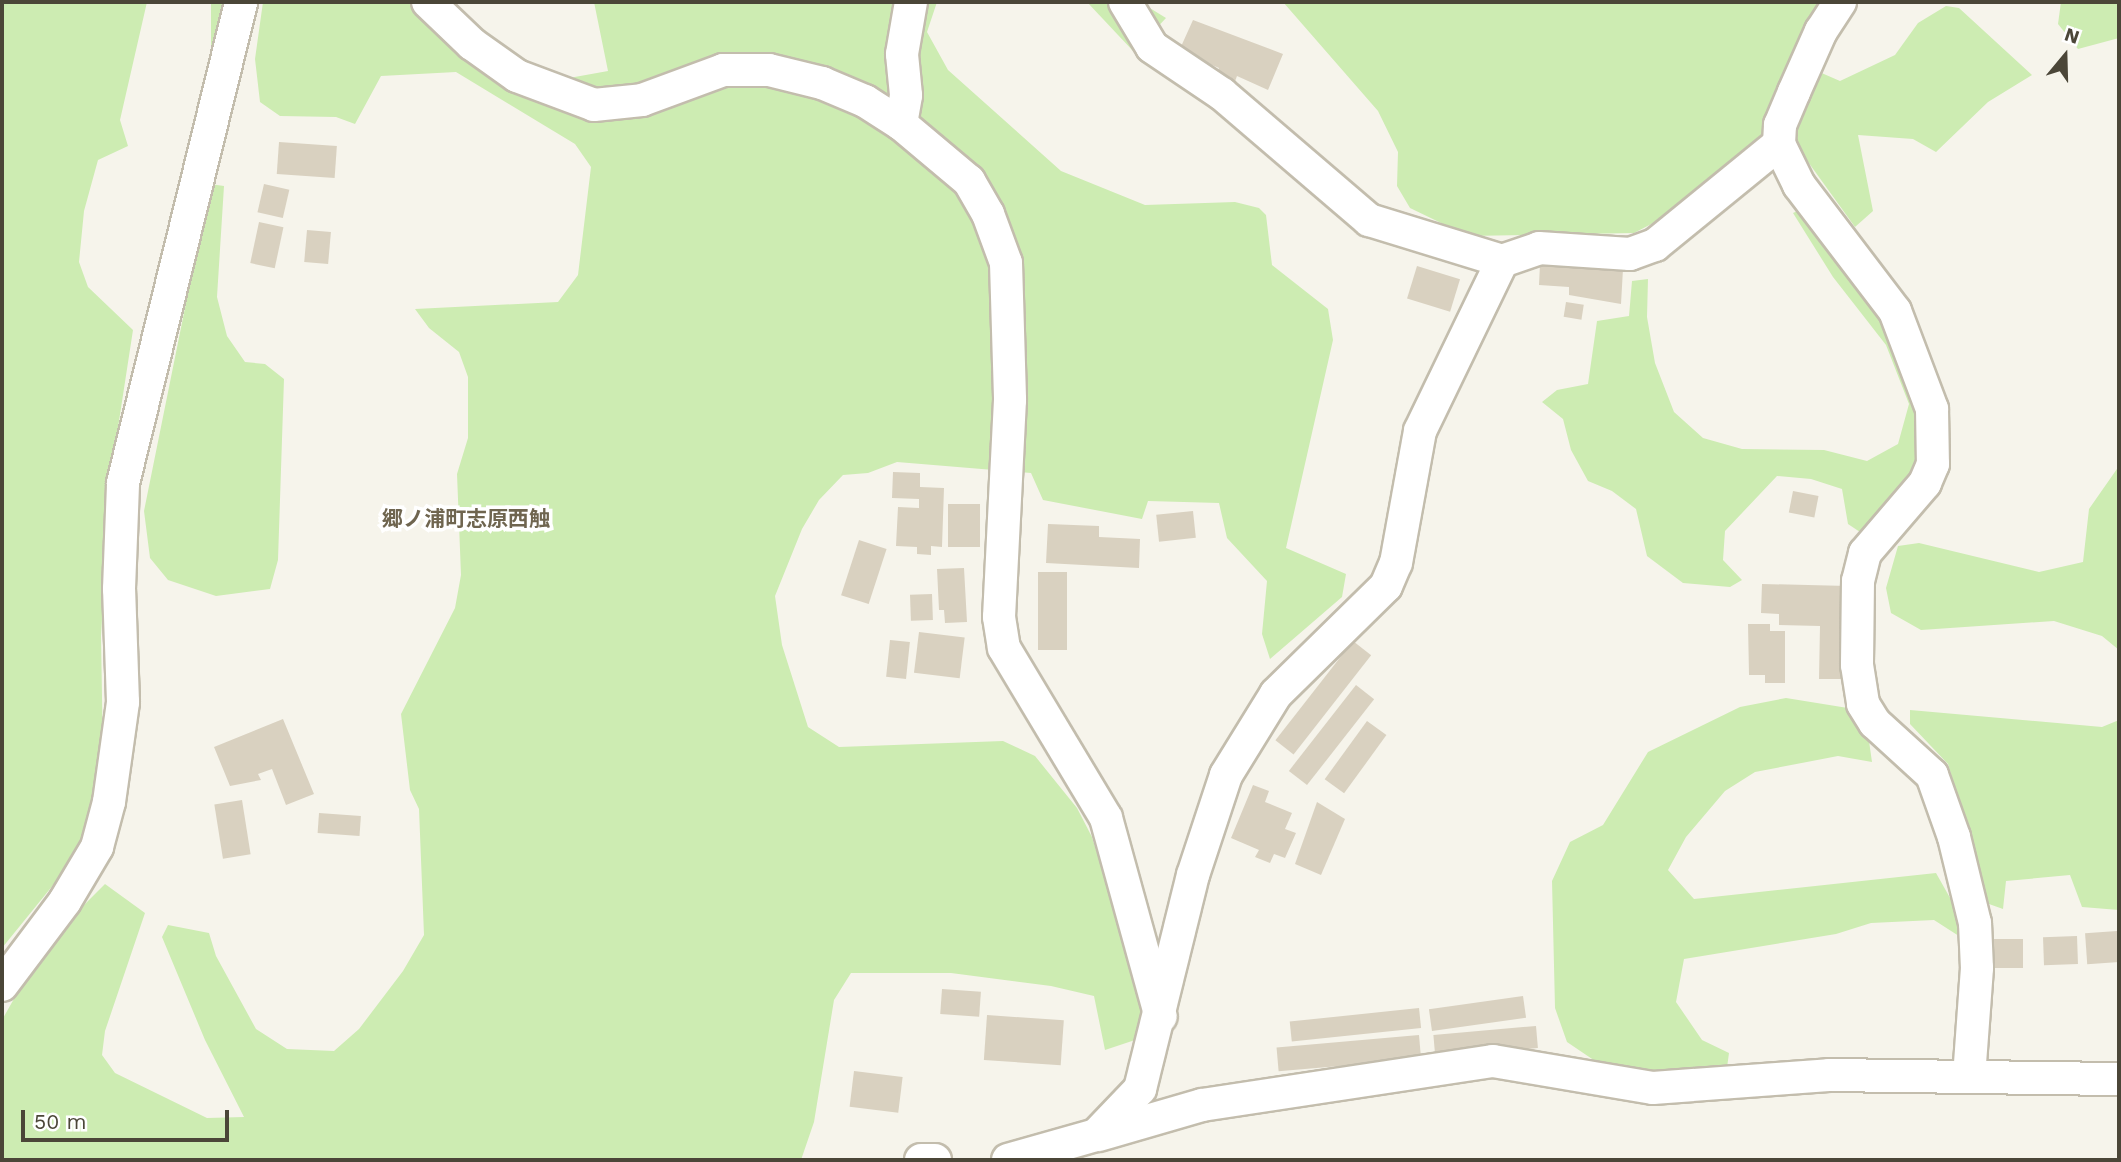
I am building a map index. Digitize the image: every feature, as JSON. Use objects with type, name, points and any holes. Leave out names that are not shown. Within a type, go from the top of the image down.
[{"type":"street","points":[[2,985],[71,891],[97,847],[109,802],[122,702],[119,589],[123,483],[241,2]]},
{"type":"street","points":[[428,2],[472,44],[517,76],[594,105],[642,100],[723,70],[769,70],[822,83],[865,101],[901,124],[969,181],[988,214],[1006,263],[1010,400],[999,617],[1004,648],[1106,818],[1161,1017]]},
{"type":"street","points":[[901,124],[906,94],[902,54],[911,2]]},
{"type":"street","points":[[1125,2],[1152,47],[1222,94],[1369,220],[1502,261],[1539,248],[1630,254],[1655,245],[1779,144]]},
{"type":"street","points":[[1840,2],[1821,31],[1794,92],[1780,125],[1779,144],[1799,185],[1895,311],[1932,409],[1933,464],[1925,483],[1865,553],[1858,581],[1857,665],[1863,704],[1875,723],[1932,775],[1954,837],[1975,923],[1978,968],[1969,1076]]},
{"type":"street","points":[[1096,1135],[1140,1089],[1161,1017],[1193,875],[1226,775],[1276,694],[1386,586],[1396,564],[1419,431],[1502,261]]},
{"type":"street","points":[[1008,1160],[1202,1105],[1493,1061],[1653,1088],[1829,1075],[2119,1079]]},
{"type":"street","points":[[921,1160],[935,1160]]},
{"type":"green space","points":[[2,2],[147,2],[120,120],[128,146],[98,160],[84,211],[79,262],[88,287],[133,330],[111,473],[101,636],[103,757],[94,809],[71,863],[2,948]]},
{"type":"green space","points":[[211,2],[224,2],[224,126],[211,126]]},
{"type":"green space","points":[[263,2],[412,2],[427,18],[558,80],[608,71],[594,2],[937,2],[927,32],[948,70],[1061,171],[1145,205],[1235,202],[1259,208],[1266,215],[1272,265],[1328,309],[1333,340],[1286,548],[1346,574],[1342,597],[1270,659],[1262,634],[1267,581],[1227,538],[1219,503],[1148,501],[1142,519],[1043,500],[1031,473],[897,462],[868,473],[843,475],[819,500],[802,529],[775,596],[782,645],[808,727],[839,747],[1003,741],[1035,756],[1077,808],[1092,837],[1144,1005],[1135,1040],[1105,1050],[1094,996],[1051,986],[951,973],[851,973],[834,1000],[814,1122],[801,1160],[2,1160],[2,1020],[45,944],[105,884],[145,913],[105,1031],[102,1055],[115,1073],[207,1118],[244,1117],[205,1040],[162,937],[168,925],[209,933],[216,956],[256,1029],[287,1049],[334,1051],[359,1029],[403,971],[424,935],[419,809],[410,790],[401,714],[455,608],[461,575],[457,474],[468,438],[468,377],[459,352],[429,328],[415,309],[558,302],[578,275],[591,167],[575,144],[456,72],[381,76],[355,124],[336,117],[280,116],[260,102],[255,59]]},
{"type":"green space","points":[[1087,2],[1140,2],[1166,18],[1134,52]]},
{"type":"green space","points":[[1283,2],[1826,2],[1794,61],[1840,81],[1895,55],[1918,23],[1946,6],[1959,8],[2032,75],[1988,102],[1936,152],[1913,139],[1858,135],[1873,211],[1855,227],[1798,148],[1767,134],[1661,219],[1634,233],[1468,236],[1410,208],[1397,186],[1398,152],[1378,111]]},
{"type":"green space","points":[[2061,2],[2119,2],[2119,38],[2078,49],[2058,24]]},
{"type":"green space","points":[[210,184],[224,186],[217,297],[227,336],[245,362],[265,364],[284,379],[278,560],[270,589],[216,596],[168,580],[150,558],[144,511]]},
{"type":"green space","points":[[1802,209],[1884,314],[1924,412],[1920,470],[1863,534],[1848,524],[1842,489],[1811,479],[1777,476],[1725,531],[1723,560],[1742,580],[1730,587],[1683,583],[1647,556],[1636,509],[1612,491],[1588,481],[1571,450],[1563,419],[1542,402],[1557,390],[1588,384],[1597,321],[1629,316],[1632,281],[1648,279],[1647,317],[1655,363],[1674,412],[1703,438],[1742,449],[1824,450],[1867,461],[1898,444],[1909,404],[1886,345],[1833,277],[1793,213]]},
{"type":"green space","points":[[2119,466],[2119,650],[2102,636],[2054,621],[1921,630],[1891,613],[1886,588],[1898,546],[1919,543],[2039,572],[2083,562],[2089,509]]},
{"type":"green space","points":[[1786,698],[1854,709],[1868,734],[1872,762],[1838,756],[1755,772],[1725,791],[1686,837],[1668,870],[1694,899],[1936,873],[1958,912],[1962,938],[1934,920],[1871,923],[1836,934],[1684,959],[1676,1002],[1702,1040],[1729,1053],[1726,1075],[1648,1077],[1601,1065],[1567,1042],[1555,1008],[1552,881],[1570,842],[1603,825],[1648,752],[1740,707]]},
{"type":"green space","points":[[1910,710],[2102,727],[2119,720],[2119,910],[2082,907],[2070,875],[2006,881],[2003,909],[1989,904],[1948,764],[1910,724]]},
{"type":"building","points":[[1193,20],[1283,54],[1268,90],[1237,76],[1234,84],[1216,76],[1219,68],[1179,51]]},
{"type":"building","points":[[279,142],[337,146],[335,178],[277,174]]},
{"type":"building","points":[[264,184],[289,190],[283,218],[257,212]]},
{"type":"building","points":[[259,222],[283,227],[275,268],[250,263]]},
{"type":"building","points":[[307,230],[331,232],[328,264],[304,262]]},
{"type":"building","points":[[1540,264],[1623,269],[1621,304],[1569,295],[1569,287],[1539,285]]},
{"type":"building","points":[[1417,266],[1460,279],[1450,312],[1407,299]]},
{"type":"building","points":[[1566,302],[1584,305],[1581,320],[1564,317]]},
{"type":"building","points":[[893,472],[920,473],[920,487],[944,488],[942,547],[931,546],[931,555],[917,554],[917,547],[896,546],[898,507],[919,508],[919,499],[892,498]]},
{"type":"building","points":[[1793,491],[1819,496],[1814,518],[1789,513]]},
{"type":"building","points":[[948,504],[980,504],[980,547],[948,547]]},
{"type":"building","points":[[1193,511],[1196,538],[1159,542],[1156,515]]},
{"type":"building","points":[[1048,524],[1099,526],[1099,537],[1140,539],[1139,568],[1046,563]]},
{"type":"building","points":[[859,540],[887,549],[869,604],[841,595]]},
{"type":"building","points":[[964,568],[967,622],[945,623],[944,610],[939,610],[937,569]]},
{"type":"building","points":[[1038,572],[1067,572],[1067,650],[1038,650]]},
{"type":"building","points":[[1762,584],[1848,586],[1845,679],[1819,679],[1820,626],[1779,625],[1779,614],[1761,613]]},
{"type":"building","points":[[932,594],[933,620],[911,621],[910,595]]},
{"type":"building","points":[[1748,624],[1770,624],[1770,631],[1785,631],[1785,683],[1765,683],[1765,675],[1749,675]]},
{"type":"building","points":[[919,632],[965,638],[960,678],[914,673]]},
{"type":"building","points":[[890,640],[910,642],[906,679],[886,677]]},
{"type":"building","points":[[1353,641],[1371,655],[1294,754],[1275,740]]},
{"type":"building","points":[[1356,685],[1374,699],[1307,785],[1289,771]]},
{"type":"building","points":[[283,719],[314,794],[286,805],[272,769],[258,774],[261,780],[230,786],[214,747]]},
{"type":"building","points":[[1367,721],[1386,735],[1344,793],[1325,779]]},
{"type":"building","points":[[1253,785],[1269,791],[1265,802],[1292,813],[1285,829],[1296,833],[1285,858],[1274,854],[1270,863],[1255,857],[1259,850],[1231,838]]},
{"type":"building","points":[[242,800],[251,854],[223,859],[214,804]]},
{"type":"building","points":[[1317,802],[1345,819],[1321,875],[1295,864]]},
{"type":"building","points":[[319,813],[361,816],[360,836],[318,833]]},
{"type":"building","points":[[2117,931],[2119,962],[2087,964],[2085,933]]},
{"type":"building","points":[[2077,936],[2078,964],[2044,965],[2043,937]]},
{"type":"building","points":[[1990,939],[2023,939],[2023,968],[1990,968]]},
{"type":"building","points":[[942,989],[981,992],[979,1017],[940,1014]]},
{"type":"building","points":[[1523,996],[1526,1018],[1432,1031],[1429,1009]]},
{"type":"building","points":[[1419,1008],[1421,1028],[1292,1041],[1290,1022]]},
{"type":"building","points":[[987,1015],[1064,1020],[1061,1065],[984,1060]]},
{"type":"building","points":[[1536,1026],[1538,1048],[1435,1057],[1433,1035]]},
{"type":"building","points":[[1419,1035],[1421,1059],[1279,1071],[1277,1047]]},
{"type":"building","points":[[854,1071],[903,1077],[898,1113],[850,1107]]},
{"type":"district","name":"郷ノ浦町志原西触","points":[[466,519]]}]
